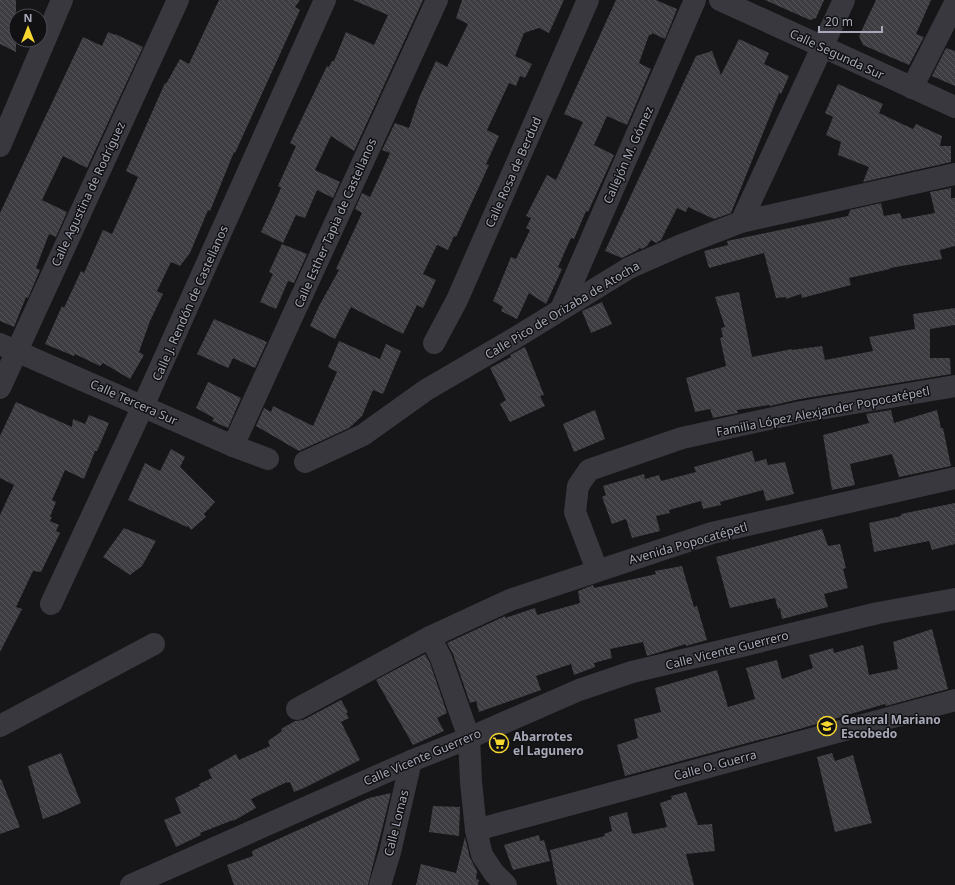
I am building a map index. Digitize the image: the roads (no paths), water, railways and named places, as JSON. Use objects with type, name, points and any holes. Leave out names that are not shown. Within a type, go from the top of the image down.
[{"type":"street","points":[[0,146],[62,0]]},
{"type":"street","name":"Calle Agustina de Rodríguez","points":[[0,388],[8,347],[178,0]]},
{"type":"street","name":"Calle J. Rendón de Castellanos","points":[[51,604],[143,406],[325,0]]},
{"type":"street","name":"Calle Esther Tapia de Castellanos","points":[[234,446],[437,0]]},
{"type":"street","name":"Calle Rosa de Berdud","points":[[434,343],[457,300],[588,0]]},
{"type":"street","name":"Callejón M. Gómez","points":[[561,309],[695,0]]},
{"type":"street","name":"Calle Segunda Sur","points":[[720,0],[955,107]]},
{"type":"street","points":[[741,222],[844,0]]},
{"type":"street","points":[[912,88],[955,3]]},
{"type":"street","name":"Calle Pico de Orizaba de Atocha","points":[[305,462],[363,435],[426,390],[515,338],[629,268],[679,246],[741,222],[955,174]]},
{"type":"street","name":"Calle Tercera Sur","points":[[8,347],[234,446],[268,459]]},
{"type":"street","name":"Familia López Alexjander Popocatépetl","points":[[597,570],[575,512],[578,486],[589,470],[682,438],[801,412],[955,386]]},
{"type":"street","name":"Avenida Popocatépetl","points":[[297,709],[430,637],[510,600],[712,533],[955,478]]},
{"type":"street","name":"Calle Vicente Guerrero","points":[[131,885],[412,761],[469,738],[578,690],[632,672],[878,613],[955,599]]},
{"type":"street","points":[[430,637],[441,658],[469,738],[471,782],[476,830],[482,855],[494,873],[506,885]]},
{"type":"street","points":[[0,726],[154,644]]},
{"type":"street","name":"Calle O. Guerra","points":[[476,830],[955,700]]},
{"type":"street","name":"Calle Lomas","points":[[380,885],[390,852],[412,761]]},
{"type":"place","name":"General Mariano Escobedo","points":[[827,726]]},
{"type":"place","name":"Abarrotes el Lagunero","points":[[499,743]]}]
